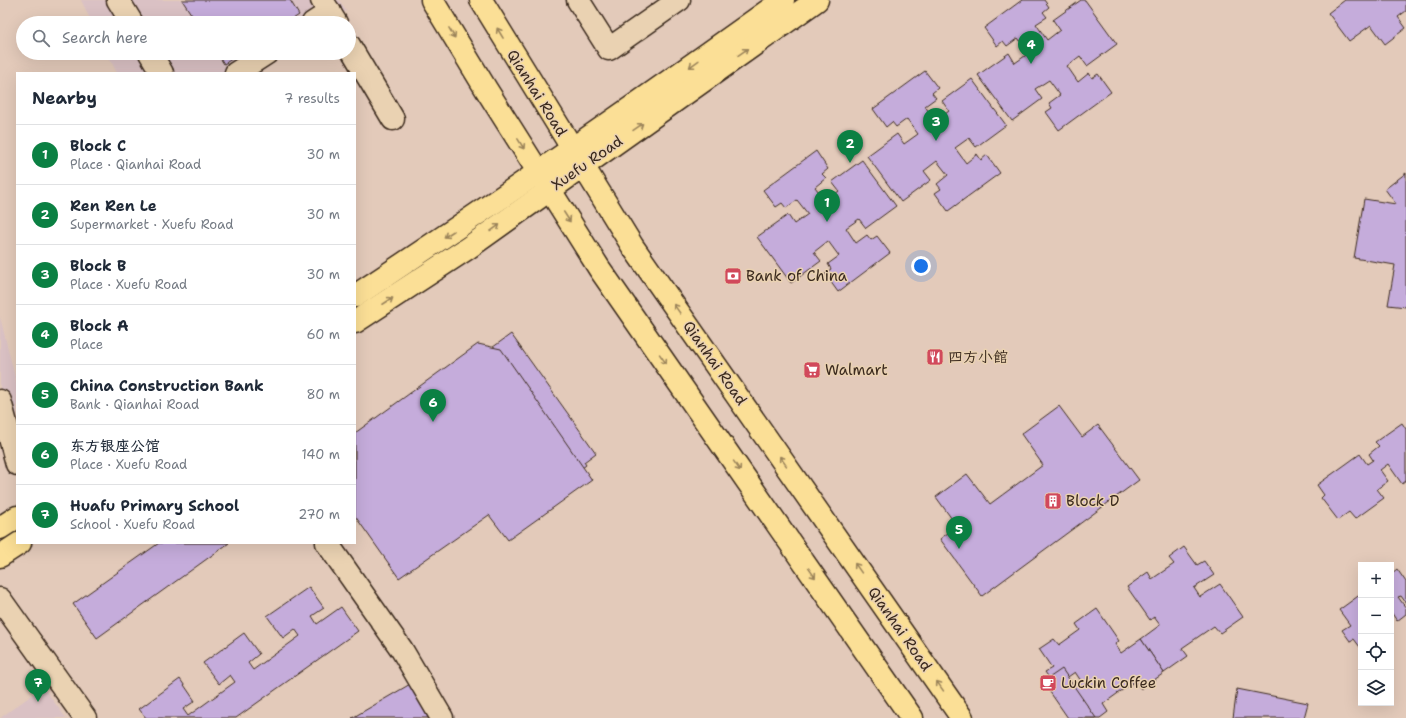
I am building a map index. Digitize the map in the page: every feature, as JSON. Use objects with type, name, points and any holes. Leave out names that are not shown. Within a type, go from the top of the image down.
[{"type":"main road","points":[[432,0],[486,89],[599,268],[912,718]]},
{"type":"main road","name":"Qianhai Road","points":[[480,0],[633,247],[962,718]]},
{"type":"main road","name":"Xuefu Road","points":[[578,158],[783,0]]},
{"type":"main road","name":"Xuefu Road","points":[[356,295],[458,228],[544,181],[817,0]]},
{"type":"main road","name":"Xuefu Road","points":[[356,321],[468,248],[544,181]]},
{"type":"main road","points":[[0,528],[16,518]]},
{"type":"main road","points":[[0,556],[18,544]]},
{"type":"street","points":[[118,0],[128,16]]},
{"type":"street","points":[[578,0],[609,49],[679,0]]},
{"type":"street","points":[[356,57],[393,119]]},
{"type":"street","points":[[154,60],[161,72]]},
{"type":"street","points":[[238,72],[256,60]]},
{"type":"street","points":[[0,401],[16,460]]},
{"type":"street","points":[[328,544],[402,650],[442,718]]},
{"type":"street","points":[[0,599],[85,718]]},
{"type":"shaded area","points":[[81,0],[339,0],[346,11],[339,16],[89,16]]},
{"type":"shaded area","points":[[110,60],[277,60],[260,72],[116,72]]},
{"type":"shaded area","points":[[0,317],[16,381],[16,446],[0,452]]},
{"type":"shaded area","points":[[43,687],[66,718],[0,718]]},
{"type":"building","points":[[182,0],[290,0],[299,15],[298,16],[192,16]]},
{"type":"building","points":[[1022,0],[1044,0],[1049,7],[1043,12],[1047,17],[1036,24],[1047,40],[1060,30],[1053,20],[1081,0],[1085,0],[1117,44],[1087,66],[1080,56],[1067,66],[1078,82],[1089,73],[1092,78],[1098,74],[1111,92],[1059,130],[1046,112],[1052,108],[1049,103],[1060,95],[1049,80],[1035,89],[1042,99],[1012,121],[978,75],[1009,53],[1015,63],[1029,53],[1018,38],[1007,46],[1003,41],[997,46],[984,28]]},
{"type":"building","points":[[1345,0],[1406,0],[1406,11],[1398,17],[1406,28],[1385,44],[1371,25],[1349,41],[1328,13]]},
{"type":"building","points":[[221,60],[230,60],[224,64]]},
{"type":"building","points":[[925,71],[938,88],[932,93],[936,98],[925,106],[935,121],[949,111],[942,101],[972,79],[1006,125],[976,147],[969,138],[955,148],[966,163],[977,154],[981,160],[987,155],[1000,173],[948,211],[935,193],[941,189],[937,184],[948,175],[937,161],[924,171],[931,180],[901,202],[867,156],[897,134],[904,144],[918,134],[907,119],[896,127],[892,122],[886,127],[873,109]]},
{"type":"building","points":[[816,151],[828,169],[822,174],[826,178],[815,187],[826,201],[839,191],[832,182],[862,160],[896,206],[866,228],[859,219],[846,228],[856,243],[867,235],[871,240],[877,236],[890,253],[838,292],[825,274],[831,269],[828,264],[839,256],[828,241],[814,252],[821,261],[791,283],[757,237],[788,215],[794,224],[808,214],[797,200],[786,208],[782,203],[776,207],[763,190]]},
{"type":"building","points":[[1406,173],[1406,307],[1388,305],[1395,265],[1354,258],[1364,199],[1396,204],[1385,189]]},
{"type":"building","points":[[511,334],[596,453],[584,462],[586,465],[568,479],[564,474],[539,491],[543,498],[525,512],[519,505],[507,515],[487,485],[504,473],[499,466],[533,442],[502,401],[399,477],[414,494],[377,522],[356,491],[356,447]]},
{"type":"building","points":[[478,344],[501,349],[592,480],[508,540],[489,515],[399,578],[356,517],[356,432]]},
{"type":"building","name":"Block D","points":[[1059,406],[1082,437],[1098,425],[1139,480],[982,596],[940,539],[957,526],[936,497],[967,474],[990,504],[1043,465],[1021,434]]},
{"type":"building","points":[[1402,423],[1406,429],[1406,481],[1402,484],[1388,464],[1380,470],[1388,481],[1377,489],[1384,498],[1355,519],[1349,512],[1338,520],[1321,498],[1324,495],[1317,485],[1360,454],[1367,464],[1373,460],[1369,454],[1379,446],[1375,442]]},
{"type":"building","points":[[158,544],[228,544],[97,638],[73,604]]},
{"type":"building","points":[[1184,547],[1197,565],[1204,561],[1214,575],[1194,588],[1200,597],[1220,584],[1243,617],[1220,633],[1214,626],[1182,648],[1188,656],[1164,673],[1141,639],[1160,625],[1154,617],[1150,620],[1127,587],[1148,572],[1152,579],[1174,564],[1169,558]]},
{"type":"building","points":[[1397,569],[1406,582],[1406,603],[1401,596],[1398,597],[1406,608],[1406,614],[1397,621],[1394,616],[1394,572]]},
{"type":"building","points":[[309,587],[324,608],[312,616],[317,624],[341,607],[358,631],[236,718],[146,718],[139,709],[180,679],[195,701],[183,709],[188,716],[235,682],[230,675],[219,684],[203,663],[244,633],[259,654],[248,663],[253,670],[300,636],[295,629],[283,638],[267,616]]},
{"type":"building","points":[[1358,596],[1358,644],[1354,639],[1350,641],[1342,630],[1350,625],[1339,610]]},
{"type":"building","points":[[1097,609],[1119,641],[1115,644],[1121,653],[1141,639],[1164,673],[1141,689],[1135,681],[1103,704],[1108,712],[1100,718],[1078,718],[1062,695],[1081,681],[1075,672],[1055,686],[1045,672],[1052,668],[1039,649],[1054,639],[1059,645],[1080,630],[1076,624]]},
{"type":"building","points":[[1062,669],[1096,718],[1068,718],[1043,682]]},
{"type":"building","points":[[412,683],[433,718],[352,718]]},
{"type":"building","points":[[1237,689],[1308,703],[1304,718],[1233,718]]},
{"type":"place","name":"Block A","points":[[1031,64]]},
{"type":"place","name":"Block B","points":[[936,141]]},
{"type":"place","name":"Ren Ren Le","points":[[850,163]]},
{"type":"place","name":"Block C","points":[[827,222]]},
{"type":"place","name":"Bank of China","points":[[733,276]]},
{"type":"place","name":"四方小館","points":[[935,357]]},
{"type":"place","name":"Walmart","points":[[812,370]]},
{"type":"place","name":"东方银座公馆","points":[[433,422]]},
{"type":"place","name":"Block D","points":[[1053,501]]},
{"type":"place","name":"China Construction Bank","points":[[959,549]]},
{"type":"place","name":"Luckin Coffee","points":[[1048,683]]},
{"type":"place","name":"Huafu Primary School","points":[[38,702]]}]
